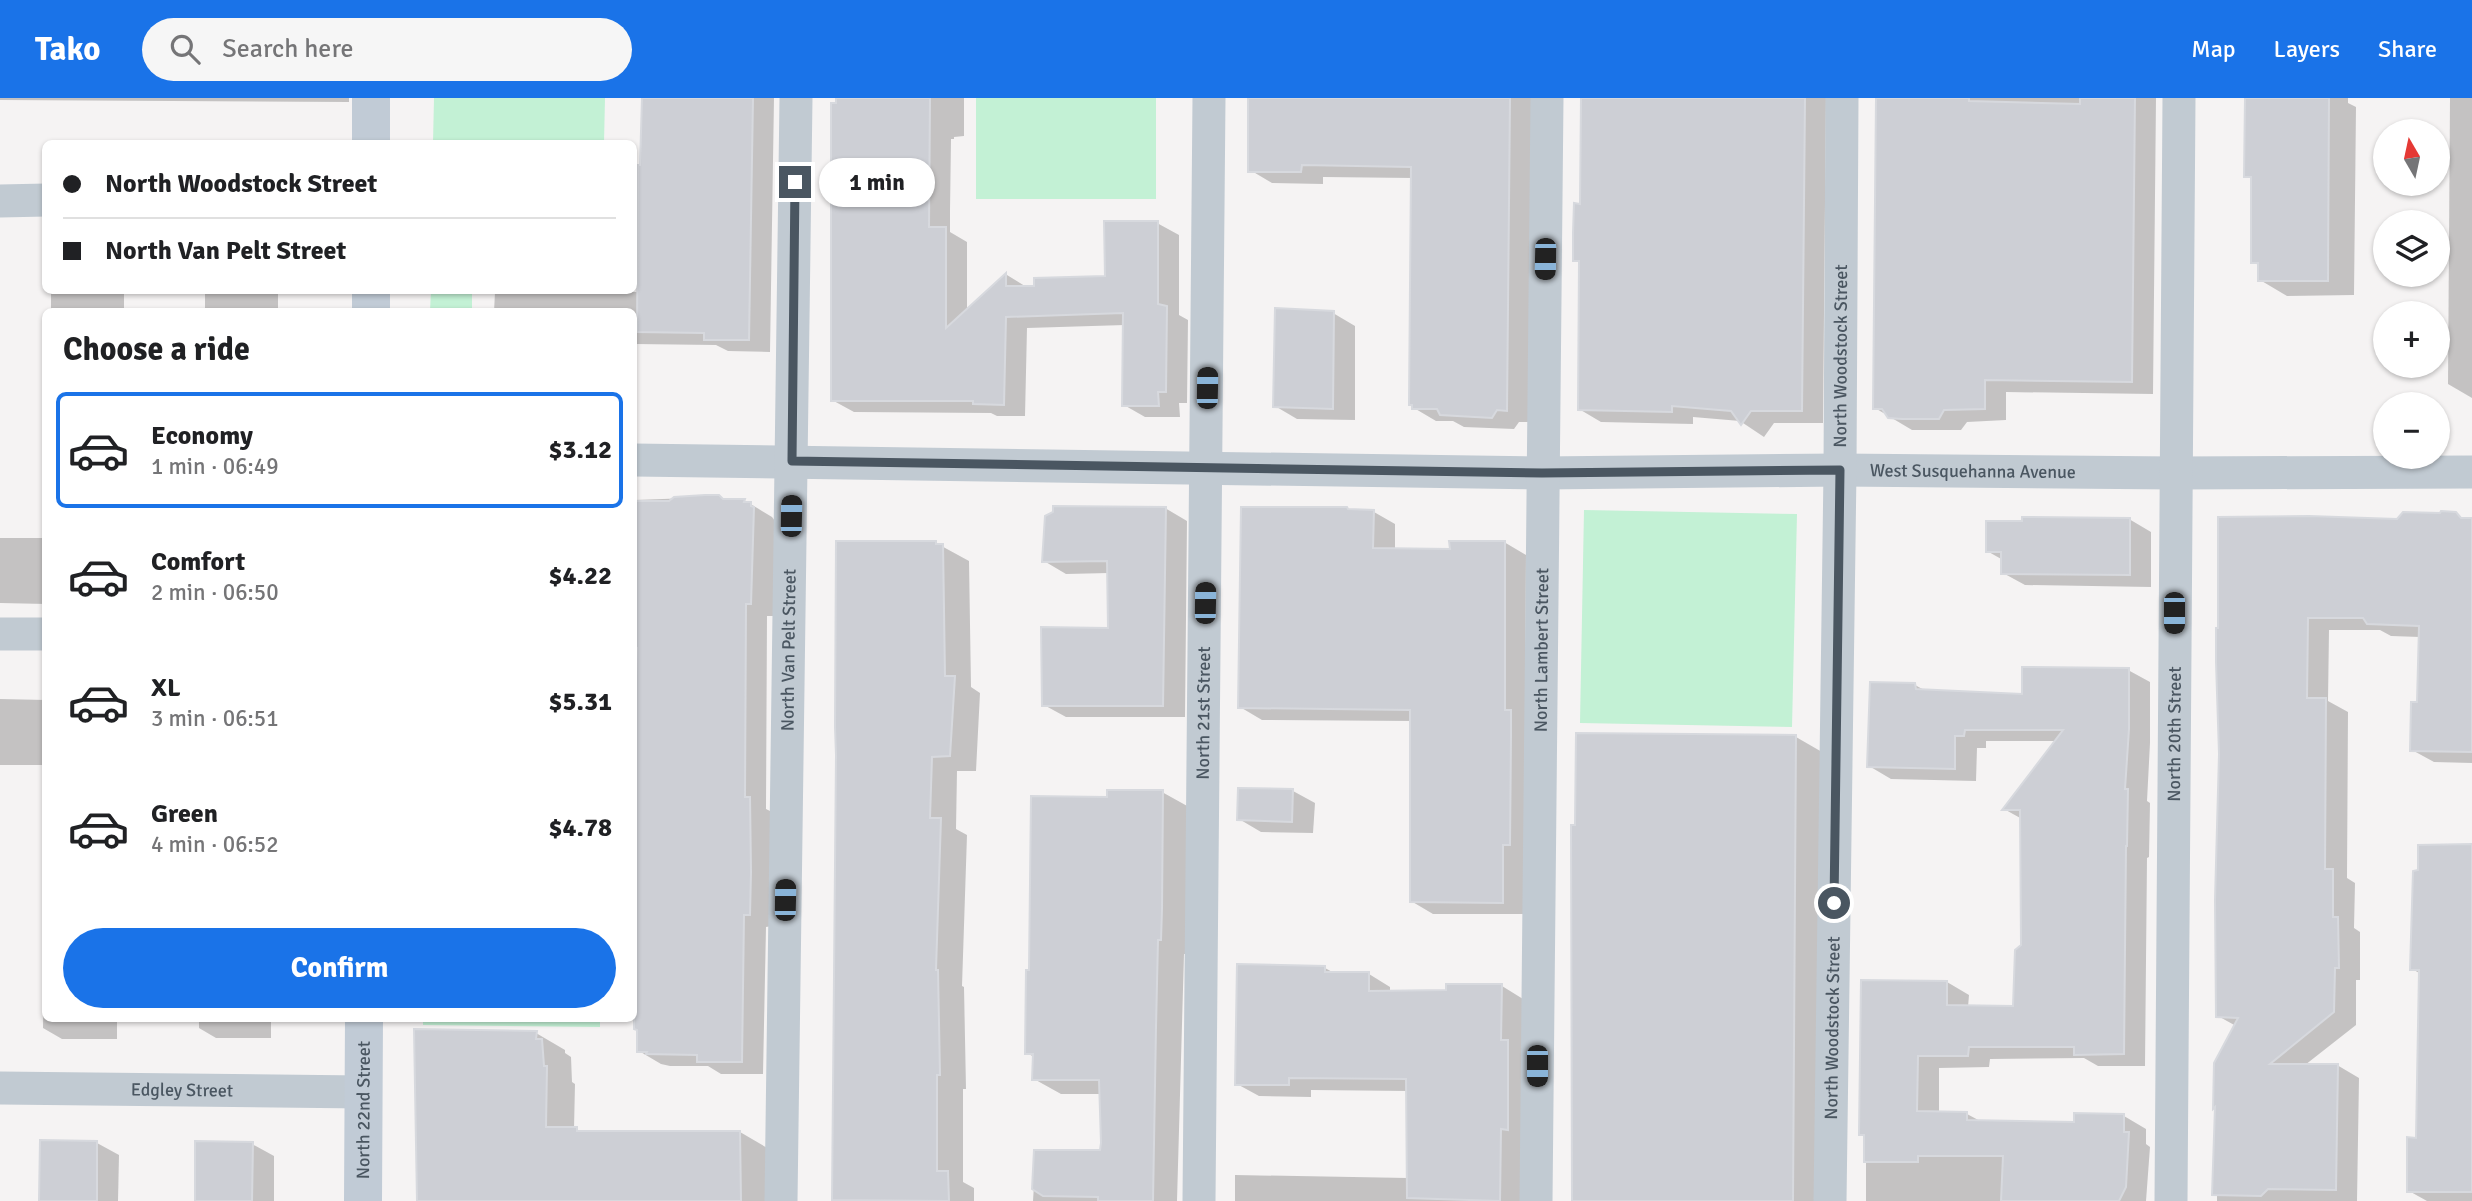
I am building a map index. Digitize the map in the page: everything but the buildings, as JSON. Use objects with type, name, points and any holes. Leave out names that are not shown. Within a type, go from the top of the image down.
[{"type":"main road","points":[[371,98],[371,140]]},
{"type":"main road","name":"North 22nd Street","points":[[363,1201],[364,1022]]},
{"type":"street","name":"North Van Pelt Street","points":[[781,1201],[796,98]]},
{"type":"street","name":"North 21st Street","points":[[1199,1201],[1209,98]]},
{"type":"street","name":"North Lambert Street","points":[[1536,1201],[1547,98]]},
{"type":"street","name":"North Woodstock Street","points":[[1830,1201],[1842,98]]},
{"type":"street","name":"North 20th Street","points":[[2171,1201],[2179,98]]},
{"type":"street","points":[[0,201],[42,201]]},
{"type":"street","name":"West Susquehanna Avenue","points":[[637,460],[1542,473],[1840,470],[2472,472]]},
{"type":"street","points":[[0,634],[42,634]]},
{"type":"street","name":"Edgley Street","points":[[0,1088],[363,1092]]},
{"type":"green space","points":[[434,98],[605,98],[604,140],[433,140]]},
{"type":"green space","points":[[976,98],[1156,98],[1156,199],[976,199]]},
{"type":"green space","points":[[431,294],[472,294],[472,308],[430,308]]},
{"type":"green space","points":[[1584,510],[1797,514],[1792,727],[1580,723]]},
{"type":"green space","points":[[423,1022],[600,1022],[600,1027],[423,1025]]},
{"type":"route","points":[[795,182],[792,461],[1542,473],[1840,470],[1834,903]]}]
